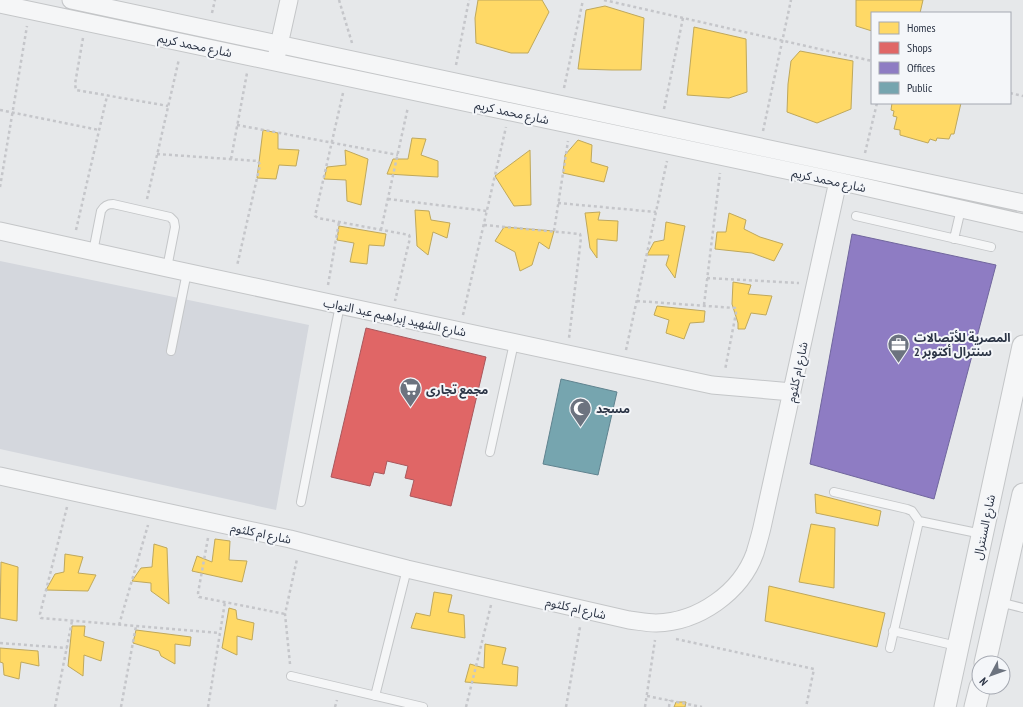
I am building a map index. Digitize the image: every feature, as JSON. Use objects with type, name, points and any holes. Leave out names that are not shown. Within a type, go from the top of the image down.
[{"type":"street","name":"شارع محمد كريم","points":[[71,0],[1023,203]]},
{"type":"street","points":[[275,62],[289,0]]},
{"type":"street","name":"شارع محمد كريم","points":[[0,4],[838,181],[1023,223]]},
{"type":"street","name":"شارع ام كلثوم","points":[[0,476],[301,542],[406,569],[629,620],[657,628],[688,617],[717,603],[739,582],[755,554],[764,523],[838,181]]},
{"type":"street","name":"شارع الشهيد إبراهيم عبد التواب","points":[[0,231],[233,283],[622,366],[722,386],[792,392]]},
{"type":"street","name":"شارع السنترال","points":[[945,707],[1023,346]]},
{"type":"street","points":[[987,655],[1023,494]]},
{"type":"street","points":[[975,707],[978,695]]},
{"type":"lane","points":[[93,252],[101,211],[108,204],[113,204],[170,217],[174,221],[175,227],[167,268]]},
{"type":"lane","points":[[954,239],[961,209]]},
{"type":"lane","points":[[856,216],[991,247]]},
{"type":"lane","points":[[171,351],[187,272]]},
{"type":"lane","points":[[302,502],[333,304]]},
{"type":"lane","points":[[490,452],[514,343]]},
{"type":"lane","points":[[834,492],[907,509],[912,511],[919,521],[982,534]]},
{"type":"lane","points":[[890,648],[919,521]]},
{"type":"lane","points":[[375,696],[406,569]]},
{"type":"lane","points":[[999,602],[1023,608]]},
{"type":"lane","points":[[894,631],[958,646]]},
{"type":"lane","points":[[291,676],[423,707]]},
{"type":"path","points":[[339,0],[357,61]]},
{"type":"path","points":[[452,81],[469,0]]},
{"type":"path","points":[[561,104],[583,0]]},
{"type":"path","points":[[604,0],[871,61]]},
{"type":"path","points":[[760,147],[791,0]]},
{"type":"path","points":[[0,187],[30,10]]},
{"type":"path","points":[[661,126],[683,18]]},
{"type":"path","points":[[86,22],[75,87],[79,91],[168,106]]},
{"type":"path","points":[[144,211],[183,43]]},
{"type":"path","points":[[231,159],[250,57]]},
{"type":"path","points":[[347,78],[315,216],[318,218],[408,235],[410,237],[391,317]]},
{"type":"path","points":[[381,230],[412,91]]},
{"type":"path","points":[[1011,93],[1023,96]]},
{"type":"path","points":[[72,247],[107,96]]},
{"type":"path","points":[[862,169],[877,104]]},
{"type":"path","points":[[0,110],[99,130]]},
{"type":"path","points":[[460,331],[509,112]]},
{"type":"path","points":[[237,125],[398,155]]},
{"type":"path","points":[[554,231],[570,125]]},
{"type":"path","points":[[622,366],[670,146]]},
{"type":"path","points":[[157,154],[258,161],[260,165],[233,283]]},
{"type":"path","points":[[704,305],[722,157]]},
{"type":"path","points":[[388,199],[487,211]]},
{"type":"path","points":[[558,203],[656,212]]},
{"type":"path","points":[[333,304],[339,222]]},
{"type":"path","points":[[484,225],[578,233],[581,236],[567,354]]},
{"type":"path","points":[[707,278],[816,284]]},
{"type":"path","points":[[637,301],[704,305],[732,308],[736,310],[722,386]]},
{"type":"path","points":[[70,491],[40,614],[41,618],[220,633]]},
{"type":"path","points":[[119,625],[152,509]]},
{"type":"path","points":[[211,522],[198,595],[201,598],[285,614]]},
{"type":"path","points":[[291,676],[285,614],[301,542]]},
{"type":"path","points":[[466,707],[495,589]]},
{"type":"path","points":[[208,707],[225,602]]},
{"type":"path","points":[[566,707],[582,610]]},
{"type":"path","points":[[55,707],[72,621]]},
{"type":"path","points":[[121,707],[136,626]]},
{"type":"path","points":[[646,707],[657,628],[814,669],[806,707]]},
{"type":"path","points":[[0,643],[67,648]]},
{"type":"path","points":[[647,696],[702,707]]},
{"type":"path","points":[[669,707],[670,700]]},
{"type":"shaded area","points":[[0,261],[309,325],[276,510],[0,449]]},
{"type":"building: Homes","points":[[478,0],[542,0],[549,12],[528,53],[511,53],[476,43],[475,18]]},
{"type":"building: Homes","points":[[856,0],[923,0],[920,12],[871,12],[871,31],[856,26]]},
{"type":"building: Homes","points":[[605,6],[644,18],[641,70],[578,69],[586,10]]},
{"type":"building: Homes","points":[[694,27],[746,39],[747,92],[729,98],[687,95]]},
{"type":"building: Homes","points":[[800,51],[853,61],[851,109],[817,123],[787,112],[791,61]]},
{"type":"building: Homes","points":[[892,104],[961,104],[954,134],[951,134],[949,139],[937,138],[936,141],[930,139],[928,143],[900,135],[900,130],[894,129],[897,117],[893,116],[894,111],[891,110]]},
{"type":"building: Homes","points":[[263,130],[278,133],[278,149],[299,150],[296,166],[279,165],[276,179],[257,178]]},
{"type":"building: Homes","points":[[412,138],[426,139],[421,155],[438,161],[438,177],[387,174],[393,159],[408,159]]},
{"type":"building: Homes","points":[[578,140],[592,145],[591,162],[608,167],[604,182],[563,173],[565,155]]},
{"type":"building: Homes","points":[[345,150],[368,159],[361,205],[347,201],[346,180],[324,179],[327,167],[346,165]]},
{"type":"building: Homes","points":[[530,150],[531,205],[514,206],[495,176]]},
{"type":"building: Homes","points":[[415,210],[429,211],[431,220],[450,223],[447,238],[433,232],[428,255],[417,246]]},
{"type":"building: Homes","points":[[600,212],[598,220],[618,221],[617,241],[597,239],[597,258],[590,248],[585,213]]},
{"type":"building: Homes","points":[[729,213],[746,220],[744,229],[760,237],[783,244],[774,261],[752,253],[715,249],[717,232],[726,232]]},
{"type":"building: Homes","points":[[666,222],[685,226],[675,278],[666,265],[669,255],[647,255],[654,242],[664,240]]},
{"type":"building: Homes","points":[[339,226],[386,234],[384,246],[369,245],[367,264],[350,262],[354,243],[337,240]]},
{"type":"building: Homes","points":[[504,227],[554,231],[549,249],[539,242],[532,265],[520,271],[515,252],[495,241]]},
{"type":"building: Homes","points":[[733,282],[751,285],[748,294],[772,296],[766,315],[751,313],[745,329],[738,329],[738,323],[732,304]]},
{"type":"building: Homes","points":[[657,306],[705,311],[704,322],[690,323],[684,339],[666,333],[669,320],[654,315]]},
{"type":"building: Homes","points":[[815,494],[881,511],[878,526],[816,513]]},
{"type":"building: Homes","points":[[811,524],[835,528],[834,588],[799,582]]},
{"type":"building: Homes","points":[[215,539],[230,541],[229,560],[247,561],[242,582],[192,571],[197,556],[212,562]]},
{"type":"building: Homes","points":[[154,544],[167,548],[169,604],[151,591],[151,583],[132,581],[141,568],[152,567]]},
{"type":"building: Homes","points":[[65,554],[83,557],[78,573],[96,575],[88,591],[46,590],[55,574],[64,572]]},
{"type":"building: Homes","points":[[1,562],[18,567],[17,621],[0,618]]},
{"type":"building: Homes","points":[[769,586],[885,613],[877,647],[765,621]]},
{"type":"building: Homes","points":[[434,592],[452,595],[448,612],[464,615],[465,638],[411,628],[416,613],[430,616]]},
{"type":"building: Homes","points":[[229,608],[236,610],[237,619],[254,623],[252,640],[237,636],[237,655],[222,648]]},
{"type":"building: Homes","points":[[72,626],[85,626],[84,636],[104,642],[101,661],[84,655],[83,676],[68,666]]},
{"type":"building: Homes","points":[[136,630],[191,637],[190,646],[175,644],[175,664],[161,656],[159,651],[133,643]]},
{"type":"building: Homes","points":[[485,644],[506,648],[502,664],[518,667],[517,686],[465,682],[470,664],[484,668]]},
{"type":"building: Homes","points":[[0,648],[38,651],[39,666],[21,662],[19,679],[4,675],[3,663],[0,662]]},
{"type":"building: Homes","points":[[676,702],[686,702],[685,707],[674,707]]},
{"type":"building: Shops","name":"مجمع تجارى","points":[[366,328],[486,357],[451,506],[410,496],[414,480],[405,478],[408,466],[387,461],[384,474],[374,472],[370,486],[331,477]]},
{"type":"building: Offices","name":"المصرية للأتصالات سنترال أكتوبر 2","points":[[852,234],[996,265],[934,499],[810,464]]},
{"type":"building: Public","name":"مسجد","points":[[561,379],[617,392],[598,475],[543,464]]},
{"type":"place","name":"المصرية للأتصالات سنترال أكتوبر 2","points":[[899,364]]},
{"type":"place","name":"مجمع تجارى","points":[[410,408]]},
{"type":"place","name":"مسجد","points":[[580,428]]}]
